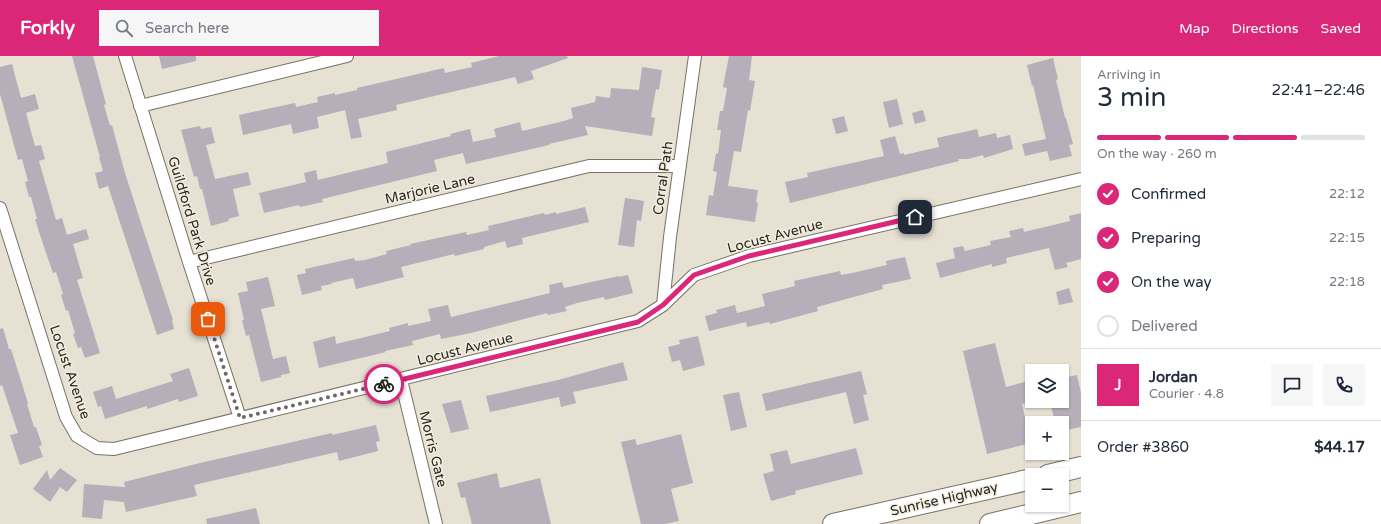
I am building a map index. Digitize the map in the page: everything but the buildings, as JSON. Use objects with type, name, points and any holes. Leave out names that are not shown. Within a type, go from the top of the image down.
[{"type":"highway","points":[[1069,470],[1081,467]]},
{"type":"highway","name":"Sunrise Highway","points":[[833,524],[1025,481]]},
{"type":"highway","points":[[990,524],[1081,502]]},
{"type":"street","name":"Guildford Park Drive","points":[[125,56],[189,262],[240,418]]},
{"type":"street","points":[[140,106],[298,62],[347,56]]},
{"type":"street","name":"Corral Path","points":[[663,305],[670,237],[695,56]]},
{"type":"street","name":"Marjorie Lane","points":[[189,262],[589,166],[680,166]]},
{"type":"street","name":"Locust Avenue","points":[[0,208],[66,417],[77,436],[97,448],[114,449],[638,322],[663,305],[694,275],[749,256],[1081,179]]},
{"type":"street","name":"Morris Gate","points":[[401,380],[436,524]]},
{"type":"way so far","points":[[208,319],[240,418],[384,384]]},
{"type":"route","points":[[384,384],[638,322],[663,305],[694,275],[749,256],[915,217]]}]
